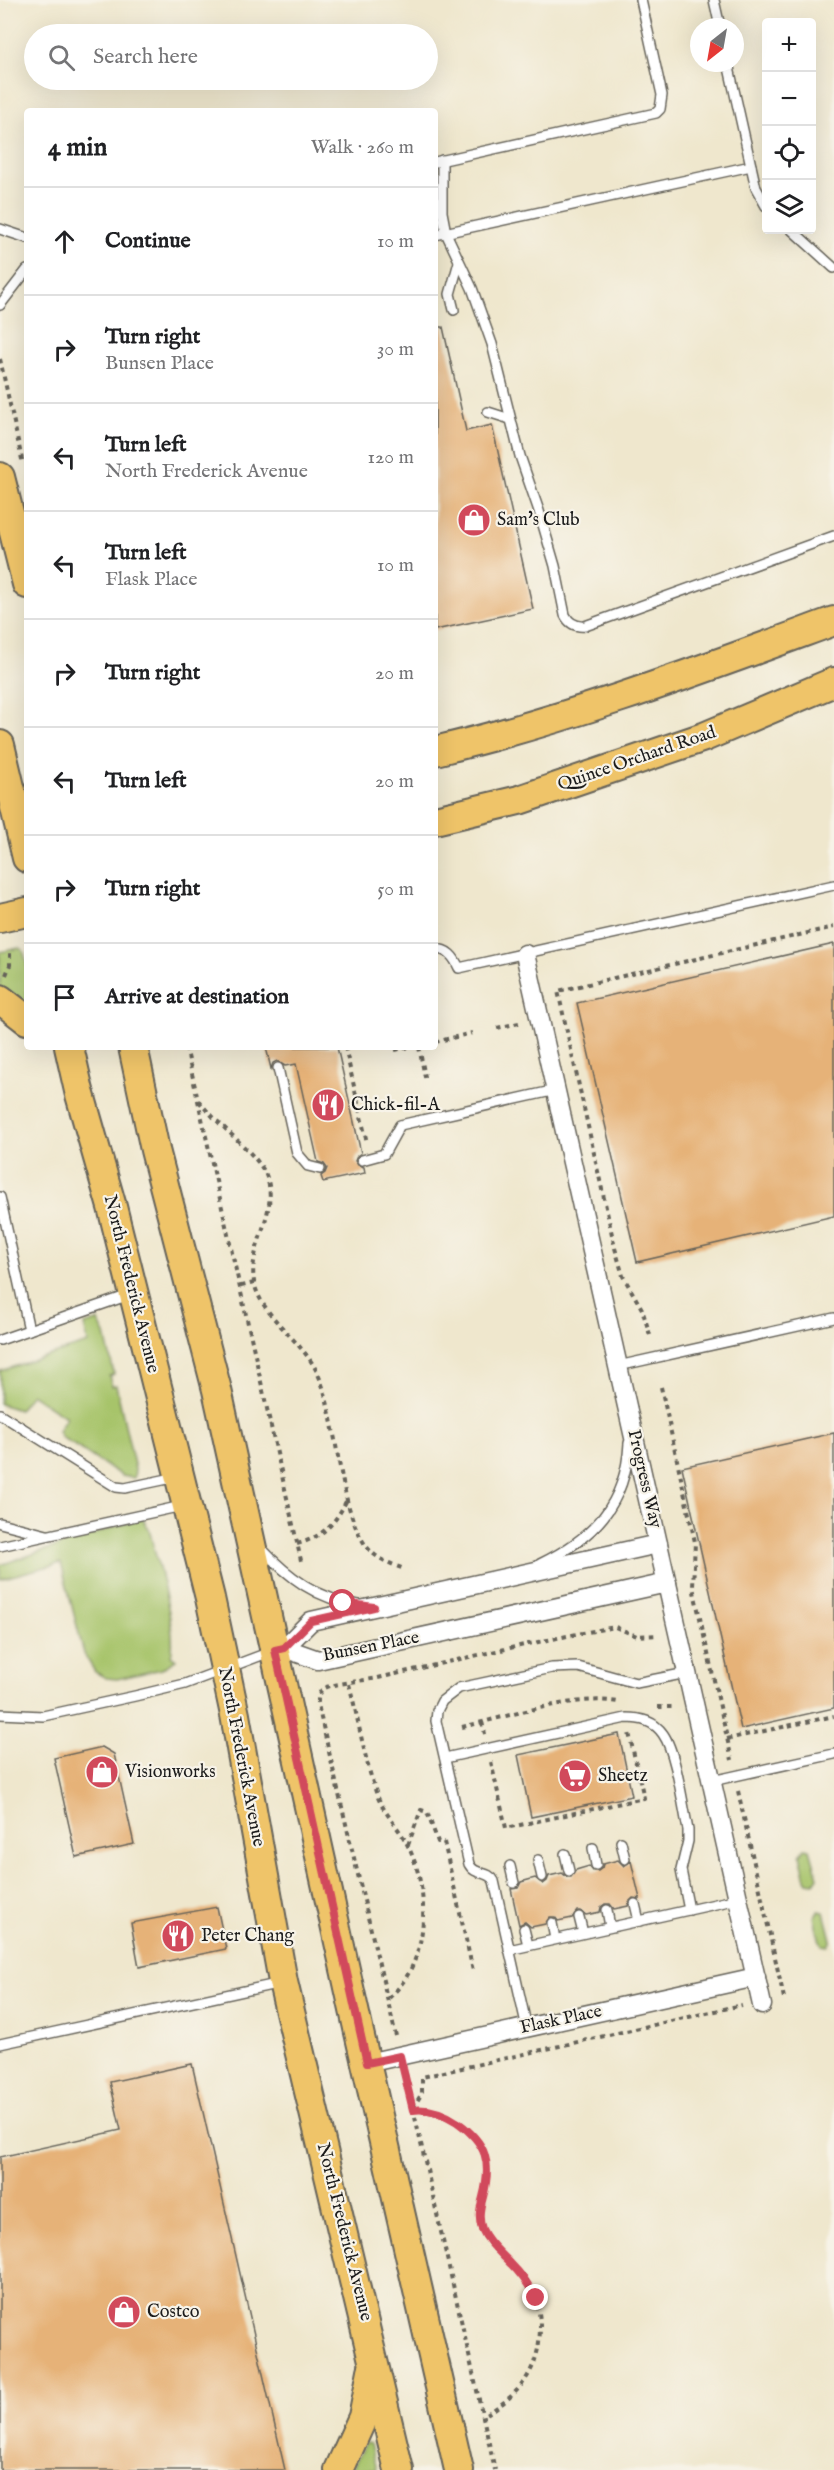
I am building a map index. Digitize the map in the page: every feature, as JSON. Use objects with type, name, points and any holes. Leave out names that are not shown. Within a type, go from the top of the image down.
[{"type":"main road","points":[[12,475],[24,562]]},
{"type":"main road","points":[[438,750],[486,739],[583,710],[834,621]]},
{"type":"main road","name":"Quince Orchard Road","points":[[438,819],[519,800],[704,737],[834,682]]},
{"type":"main road","points":[[0,745],[20,850]]},
{"type":"main road","points":[[0,918],[24,913]]},
{"type":"main road","points":[[2,989],[24,1016]]},
{"type":"main road","points":[[53,1050],[79,1091]]},
{"type":"main road","name":"North Frederick Avenue","points":[[70,1050],[210,1598],[237,1726],[283,1982],[375,2360],[399,2470]]},
{"type":"main road","points":[[137,1054],[155,1150],[218,1390],[249,1534],[280,1649],[367,2063],[462,2465]]},
{"type":"main road","points":[[339,2470],[363,2417],[375,2360]]},
{"type":"street","name":"Progress Way","points":[[525,954],[762,2005]]},
{"type":"street","name":"Bunsen Place","points":[[280,1649],[311,1621],[658,1544]]},
{"type":"street","name":"Bunsen Place","points":[[280,1649],[318,1660],[667,1582]]},
{"type":"street","name":"Flask Place","points":[[367,2063],[756,1977]]},
{"type":"lane","points":[[641,0],[662,95],[660,109],[656,113],[438,161],[446,232],[472,288],[492,344],[520,456],[542,522],[566,615],[576,626],[585,626],[834,536]]},
{"type":"lane","points":[[714,0],[718,18]]},
{"type":"lane","points":[[730,72],[756,188],[762,199]]},
{"type":"lane","points":[[438,234],[751,166]]},
{"type":"lane","points":[[0,229],[24,237]]},
{"type":"lane","points":[[796,234],[834,268]]},
{"type":"lane","points":[[454,310],[450,294],[459,262]]},
{"type":"lane","points":[[0,305],[24,274]]},
{"type":"lane","points":[[488,412],[510,419]]},
{"type":"lane","points":[[438,950],[449,952],[459,968],[834,885]]},
{"type":"lane","points":[[278,1068],[297,1153],[308,1166],[320,1169]]},
{"type":"lane","points":[[366,1160],[380,1156],[386,1151],[400,1125],[556,1090]]},
{"type":"lane","points":[[0,1197],[29,1330]]},
{"type":"lane","points":[[0,1340],[134,1294]]},
{"type":"lane","points":[[618,1366],[834,1318]]},
{"type":"lane","points":[[0,1414],[116,1487],[125,1488],[179,1476]]},
{"type":"lane","points":[[517,1576],[573,1546],[604,1516],[624,1478],[629,1455],[631,1422]]},
{"type":"lane","points":[[0,1546],[186,1505]]},
{"type":"lane","points":[[0,1522],[49,1536]]},
{"type":"lane","points":[[249,1534],[278,1566],[305,1587],[321,1596],[343,1603],[374,1607]]},
{"type":"lane","points":[[0,1714],[49,1715],[185,1684],[280,1649]]},
{"type":"lane","points":[[527,2028],[492,1878],[485,1873],[474,1871],[469,1864],[436,1721],[437,1711],[442,1701],[459,1688],[561,1666],[578,1667],[636,1683],[687,1673]]},
{"type":"lane","points":[[445,1758],[626,1718],[639,1718],[652,1723],[663,1734],[669,1746],[689,1835],[681,1870],[689,1910]]},
{"type":"lane","points":[[712,1781],[834,1754]]},
{"type":"lane","points":[[621,1842],[625,1859]]},
{"type":"lane","points":[[593,1848],[596,1865]]},
{"type":"lane","points":[[565,1854],[569,1871]]},
{"type":"lane","points":[[538,1860],[542,1877]]},
{"type":"lane","points":[[510,1866],[514,1883]]},
{"type":"lane","points":[[509,1950],[738,1899]]},
{"type":"lane","points":[[635,1904],[639,1921]]},
{"type":"lane","points":[[607,1910],[610,1927]]},
{"type":"lane","points":[[579,1917],[583,1933]]},
{"type":"lane","points":[[552,1923],[555,1939]]},
{"type":"lane","points":[[524,1929],[528,1945]]},
{"type":"lane","points":[[0,2044],[283,1982]]},
{"type":"path","points":[[0,359],[12,475]]},
{"type":"path","points":[[650,1335],[642,1309],[623,1276],[558,991],[834,927]]},
{"type":"path","points":[[2,989],[10,965],[10,951]]},
{"type":"path","points":[[497,1028],[519,1023]]},
{"type":"path","points":[[438,1041],[472,1033]]},
{"type":"path","points":[[187,1050],[303,1569]]},
{"type":"path","points":[[346,1050],[366,1160]]},
{"type":"path","points":[[420,1050],[426,1082]]},
{"type":"path","points":[[348,1061],[353,1060]]},
{"type":"path","points":[[199,1101],[209,1115],[259,1162],[266,1176],[270,1201],[256,1247],[253,1269],[261,1301],[304,1350],[317,1371],[325,1392],[347,1499],[355,1526],[363,1542],[374,1554],[404,1569]]},
{"type":"path","points":[[240,1286],[255,1283]]},
{"type":"path","points":[[661,1387],[695,1542],[693,1587],[732,1764]]},
{"type":"path","points":[[297,1544],[312,1540],[324,1533],[334,1522],[347,1499]]},
{"type":"path","points":[[349,1684],[362,1744],[378,1798],[408,1845],[419,1877],[423,1912],[417,1953],[403,1982],[387,2000]]},
{"type":"path","points":[[322,1689],[318,1699],[320,1712],[495,2470]]},
{"type":"path","points":[[462,1726],[570,1703],[599,1700],[623,1703],[644,1798],[506,1828],[482,1722]]},
{"type":"path","points":[[652,1707],[674,1707]]},
{"type":"path","points":[[727,1740],[834,1716]]},
{"type":"path","points":[[408,1845],[421,1810],[428,1812],[438,1842],[446,1841],[473,1971]]},
{"type":"path","points":[[413,2110],[433,2111],[448,2117],[462,2126],[485,2150],[489,2167],[479,2216],[481,2227],[487,2239],[526,2281],[536,2298],[540,2318],[540,2342],[535,2362],[527,2378],[516,2392],[502,2405],[483,2416]]},
{"type":"green space","points":[[19,948],[23,950],[24,1007],[0,989],[0,952]]},
{"type":"green space","points":[[98,1321],[105,1334],[114,1374],[109,1376],[112,1386],[116,1385],[135,1469],[134,1478],[122,1476],[61,1437],[58,1431],[66,1417],[31,1394],[19,1410],[0,1404],[0,1371],[88,1343],[84,1325]]},
{"type":"green space","points":[[142,1518],[149,1529],[161,1575],[172,1629],[171,1656],[176,1660],[161,1669],[117,1679],[106,1678],[95,1672],[84,1654],[61,1563],[0,1579],[0,1565]]},
{"type":"green space","points":[[805,1848],[810,1849],[818,1877],[814,1883],[806,1879],[800,1855]]},
{"type":"green space","points":[[818,1911],[824,1912],[831,1940],[828,1946],[820,1942],[814,1917]]},
{"type":"green space","points":[[364,2444],[370,2444],[376,2470],[352,2470]]},
{"type":"building","name":"Sam's Club","points":[[438,327],[443,327],[466,431],[492,425],[533,609],[438,629]]},
{"type":"building","points":[[834,944],[834,1216],[637,1262],[577,1003]]},
{"type":"building","name":"Chick-fil-A","points":[[267,1050],[338,1050],[361,1153],[355,1161],[364,1167],[365,1173],[323,1182],[321,1176],[327,1168],[318,1162],[296,1064],[285,1066],[277,1061],[273,1063],[271,1069]]},
{"type":"building","points":[[834,1433],[834,1708],[741,1729],[682,1467]]},
{"type":"building","name":"Sheetz","points":[[619,1734],[632,1796],[531,1817],[518,1755]]},
{"type":"building","points":[[102,1747],[114,1754],[134,1844],[76,1857],[54,1758]]},
{"type":"building","points":[[618,1860],[624,1866],[631,1861],[640,1899],[633,1898],[628,1906],[614,1909],[610,1904],[605,1904],[601,1907],[600,1912],[586,1915],[577,1911],[572,1918],[558,1921],[555,1917],[550,1917],[545,1924],[531,1927],[525,1922],[519,1925],[511,1889],[518,1888],[521,1882],[535,1878],[543,1884],[549,1876],[562,1873],[571,1877],[576,1870],[589,1866],[593,1871],[598,1871],[603,1864]]},
{"type":"building","name":"Peter Chang","points":[[217,1907],[226,1949],[139,1967],[131,1923]]},
{"type":"building","name":"Costco","points":[[192,2064],[285,2470],[0,2470],[0,2157],[121,2130],[110,2082]]},
{"type":"place","name":"Sam's Club","points":[[474,520]]},
{"type":"place","name":"Chick-fil-A","points":[[328,1105]]},
{"type":"place","name":"Visionworks","points":[[102,1772]]},
{"type":"place","name":"Sheetz","points":[[575,1776]]},
{"type":"place","name":"Peter Chang","points":[[178,1936]]},
{"type":"place","name":"Costco","points":[[124,2312]]},
{"type":"route","points":[[343,1603],[374,1607],[311,1621],[284,1648],[275,1650],[367,2063],[400,2056],[413,2110],[433,2111],[448,2117],[462,2126],[485,2150],[489,2167],[479,2216],[481,2227],[487,2239],[513,2265],[536,2298]]}]
